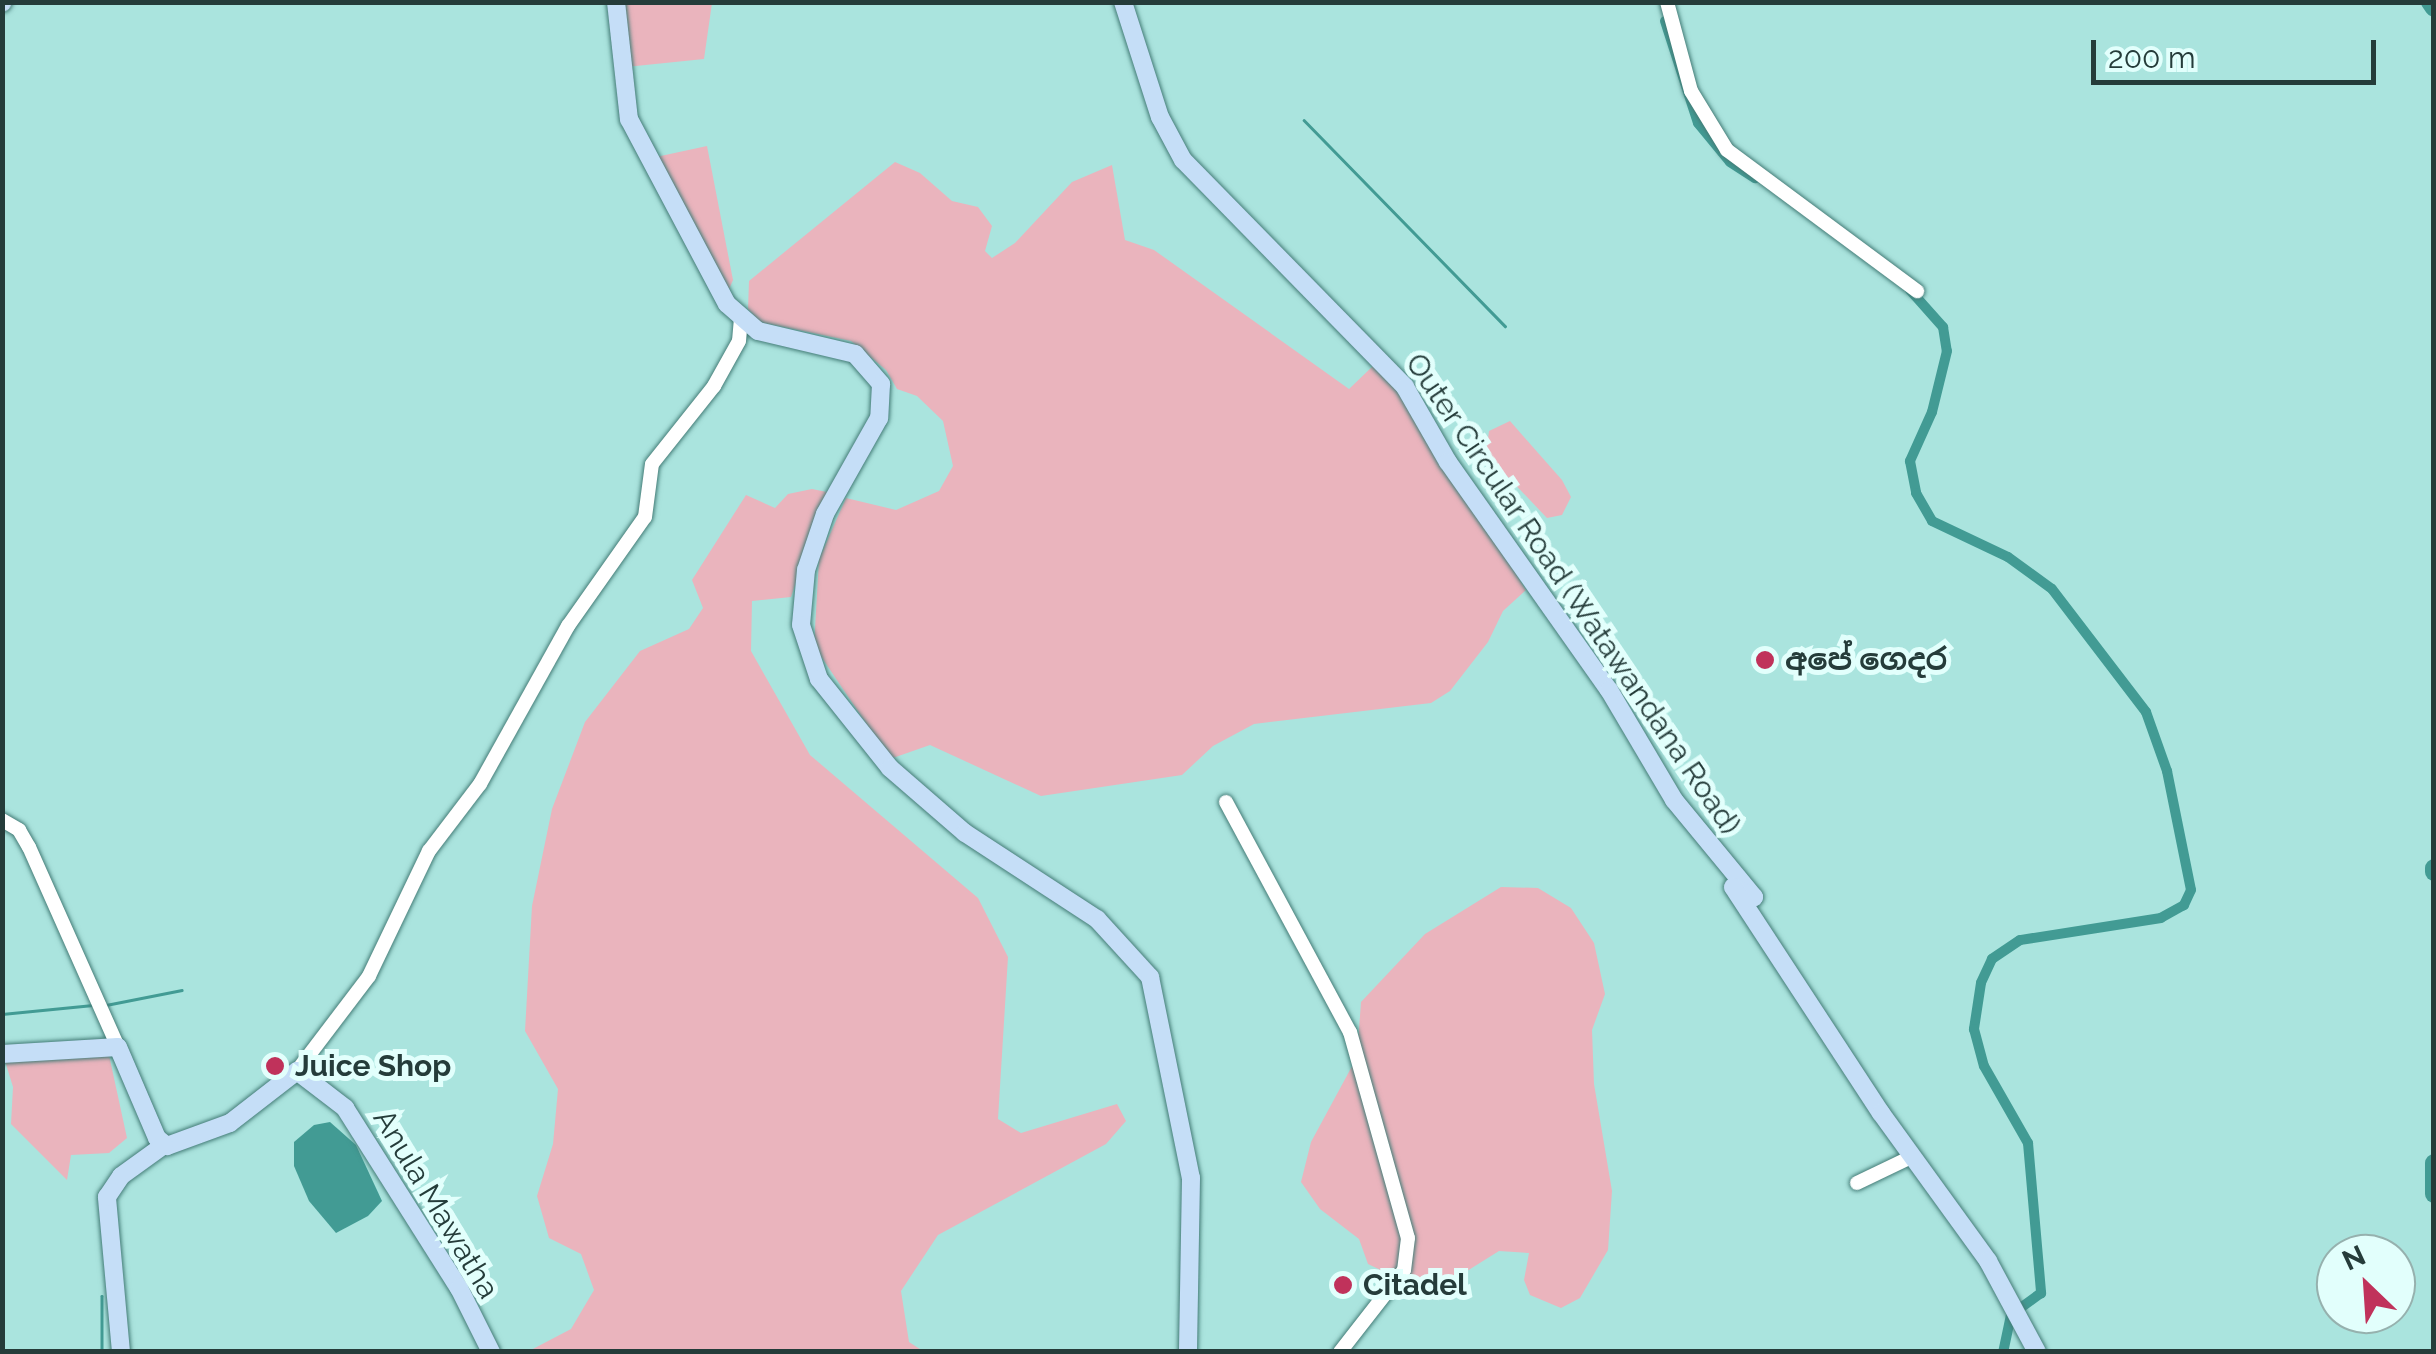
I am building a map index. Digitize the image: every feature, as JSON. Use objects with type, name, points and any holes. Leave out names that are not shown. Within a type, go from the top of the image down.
[{"type":"main road","points":[[616,2],[629,119],[715,285],[741,320],[764,333],[855,354],[881,384],[879,418],[825,514],[802,588],[803,636],[824,688],[890,768],[965,833],[1097,918],[1132,950],[1150,977],[1190,1178],[1188,1352]]},
{"type":"main road","name":"Outer Circular Road (Watawandana Road)","points":[[1123,2],[1160,117],[1183,160],[1406,386],[1685,816],[1754,898],[1733,887],[2011,1300],[2037,1352]]},
{"type":"main road","points":[[2,1054],[118,1047],[164,1145]]},
{"type":"main road","points":[[121,1352],[107,1196],[121,1176],[164,1145],[182,1144],[230,1123],[297,1072]]},
{"type":"main road","name":"Anula Mawatha","points":[[297,1072],[345,1108],[459,1288],[491,1352]]},
{"type":"street","points":[[1667,2],[1691,91],[1727,150],[1918,291]]},
{"type":"street","points":[[297,1072],[369,976],[429,851],[480,784],[568,626],[645,517],[652,464],[714,386],[739,342],[741,320]]},
{"type":"street","points":[[1226,802],[1350,1032],[1408,1238],[1404,1270],[1340,1352]]},
{"type":"street","points":[[2,820],[20,830],[60,928],[118,1047]]},
{"type":"street","points":[[1856,1183],[1857,1177],[1911,1156]]},
{"type":"shaded area","points":[[622,3],[712,3],[704,59],[626,67]]},
{"type":"shaded area","points":[[707,146],[733,280],[727,294],[656,157]]},
{"type":"shaded area","points":[[895,162],[920,173],[952,201],[978,207],[992,226],[985,251],[992,258],[1015,243],[1072,182],[1112,165],[1125,240],[1154,250],[1349,389],[1374,365],[1393,379],[1526,590],[1503,611],[1488,642],[1450,691],[1431,703],[1254,724],[1213,746],[1182,775],[1041,796],[930,745],[890,759],[814,646],[819,559],[846,498],[896,510],[939,491],[953,466],[943,421],[917,396],[897,389],[886,370],[851,341],[760,322],[748,309],[749,281]]},
{"type":"shaded area","points":[[1510,421],[1562,480],[1571,497],[1562,515],[1547,518],[1486,454],[1489,431]]},
{"type":"shaded area","points":[[812,489],[827,492],[791,597],[752,601],[751,651],[810,755],[978,898],[1008,957],[998,1119],[1021,1133],[1117,1104],[1126,1121],[1106,1144],[938,1235],[901,1291],[909,1342],[923,1351],[529,1351],[571,1329],[594,1290],[581,1254],[549,1238],[537,1196],[553,1144],[558,1089],[525,1031],[532,906],[552,809],[585,722],[640,651],[689,629],[703,608],[692,580],[746,495],[775,508],[788,494]]},
{"type":"shaded area","points":[[1501,887],[1538,888],[1571,908],[1594,943],[1605,994],[1592,1030],[1594,1084],[1612,1191],[1608,1250],[1580,1298],[1561,1308],[1530,1295],[1524,1280],[1529,1253],[1499,1251],[1459,1276],[1410,1284],[1368,1264],[1359,1239],[1320,1209],[1301,1182],[1311,1142],[1357,1057],[1361,1002],[1425,934]]},
{"type":"shaded area","points":[[109,1055],[127,1138],[109,1153],[71,1155],[67,1180],[11,1124],[13,1087],[5,1061]]},
{"type":"water","points":[[330,1122],[356,1145],[382,1201],[368,1216],[336,1233],[309,1201],[294,1166],[294,1142],[314,1125]]},
{"type":"waterway","points":[[2430,2],[2434,8]]},
{"type":"waterway","points":[[1665,21],[1698,123],[1730,162],[1755,178]]},
{"type":"waterway","points":[[1304,120],[1505,326]]},
{"type":"waterway","points":[[1910,290],[1943,327],[1947,351],[1932,412],[1910,461],[1916,493],[1932,521],[2008,557],[2052,589],[2146,712],[2167,771],[2191,890],[2184,905],[2161,918],[2020,940],[1992,959],[1981,983],[1974,1029],[1984,1066],[2028,1143],[2041,1293],[2011,1315],[2003,1352]]},
{"type":"waterway","points":[[106,1005],[182,990]]},
{"type":"waterway","points":[[2,1014],[93,1005]]},
{"type":"waterway","points":[[2434,1163],[2434,1194]]},
{"type":"waterway","points":[[102,1296],[102,1352]]},
{"type":"place","name":"අපේ ගෙදර","points":[[1765,660]]},
{"type":"place","name":"Juice Shop","points":[[275,1066]]},
{"type":"place","name":"Citadel","points":[[1343,1285]]}]
